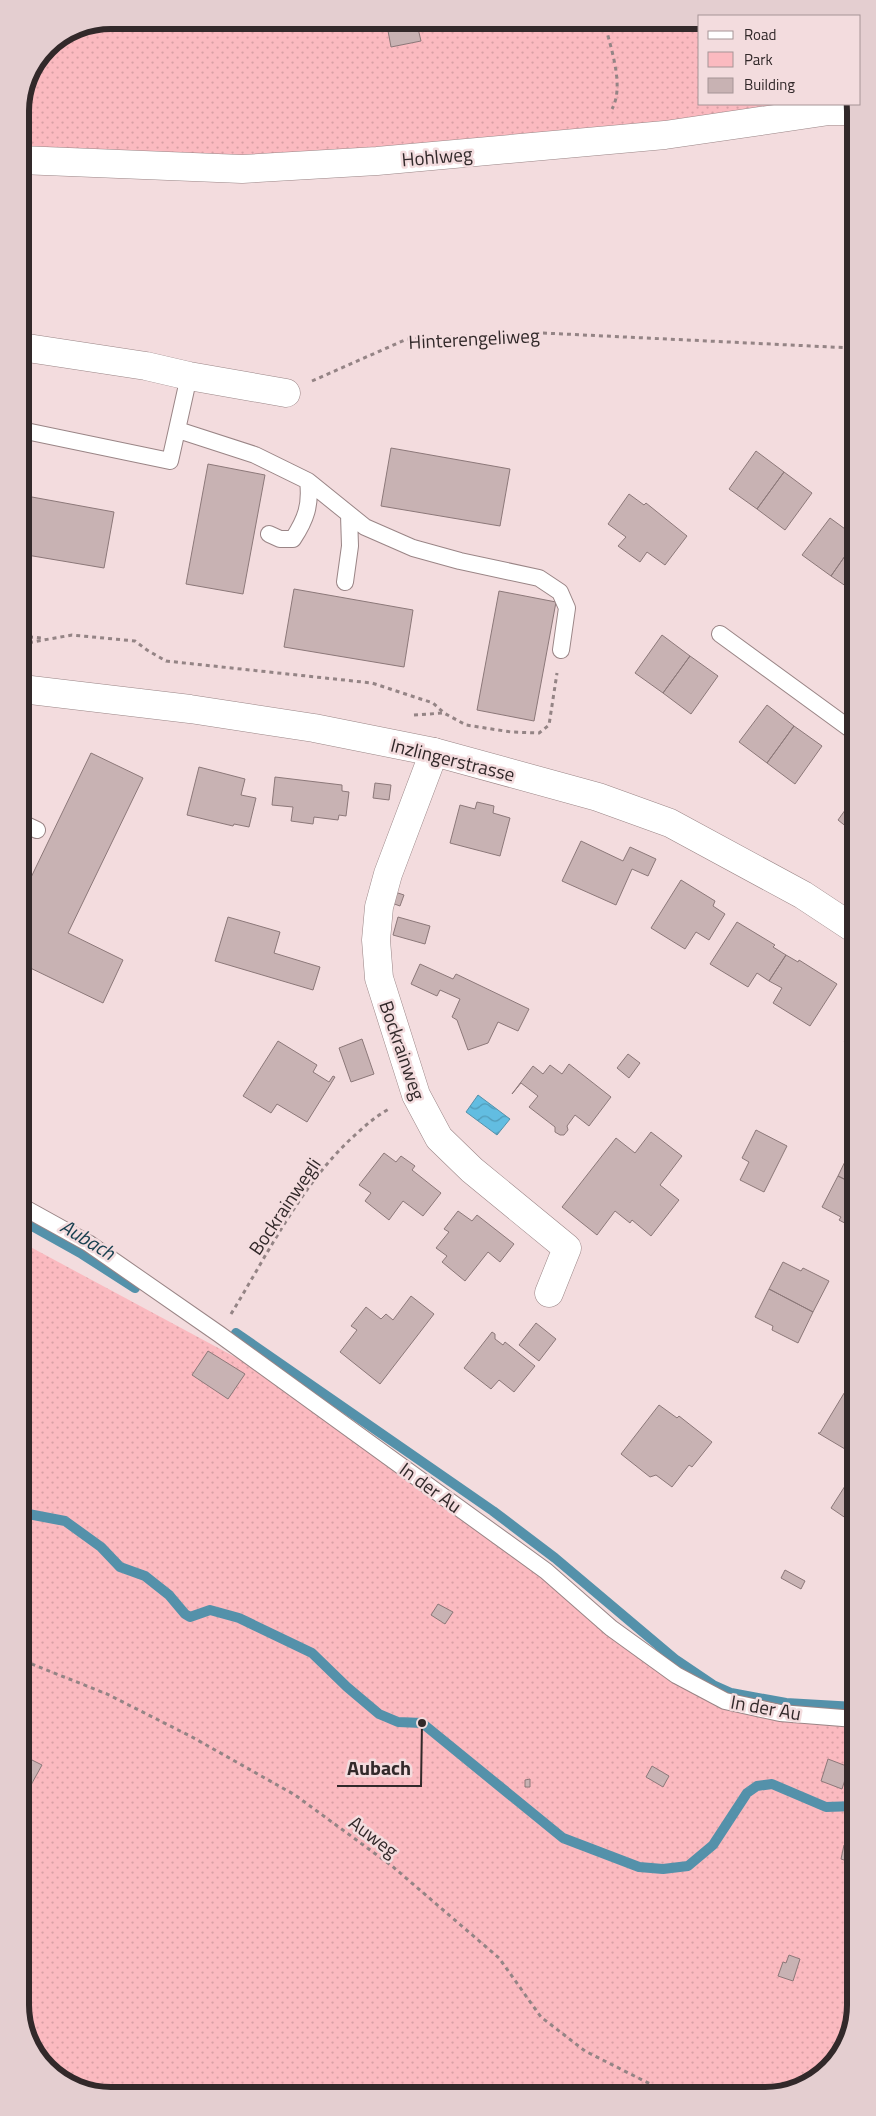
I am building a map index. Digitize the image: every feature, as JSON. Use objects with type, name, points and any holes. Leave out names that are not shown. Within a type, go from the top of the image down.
[{"type":"street","name":"Hohlweg","points":[[29,160],[242,169],[358,163],[665,136],[829,110],[847,111]]},
{"type":"street","points":[[29,348],[146,366],[286,394]]},
{"type":"street","name":"Inzlingerstrasse","points":[[29,690],[190,709],[305,726],[434,752],[598,797],[670,823],[803,895],[847,924]]},
{"type":"street","name":"Bockrainweg","points":[[434,752],[388,874],[379,907],[376,940],[379,978],[416,1095],[440,1138],[472,1170],[567,1248],[550,1292]]},
{"type":"lane","points":[[29,432],[170,461],[189,376]]},
{"type":"lane","points":[[178,430],[255,455],[308,481],[365,527],[413,548],[460,562],[539,578],[560,592],[567,608],[561,650]]},
{"type":"lane","points":[[269,534],[280,539],[293,539],[302,525],[310,498],[308,481]]},
{"type":"lane","points":[[345,582],[350,546],[349,515]]},
{"type":"lane","points":[[720,634],[847,728]]},
{"type":"lane","name":"In der Au","points":[[29,1210],[88,1243],[220,1334],[546,1571],[611,1628],[676,1675],[725,1701],[780,1712],[847,1718]]},
{"type":"path","points":[[606,29],[618,86],[616,102],[608,117]]},
{"type":"path","name":"Hinterengeliweg","points":[[286,394],[407,339],[543,333],[847,348]]},
{"type":"path","points":[[29,643],[72,635],[135,641],[166,661],[372,683],[433,703],[444,713],[466,725],[511,732],[539,733],[550,725],[561,650]]},
{"type":"path","points":[[29,637],[48,639]]},
{"type":"path","name":"Bockrainwegli","points":[[220,1334],[309,1186],[340,1149],[378,1115],[416,1095]]},
{"type":"path","name":"Auweg","points":[[29,1663],[124,1703],[192,1737],[295,1795],[392,1866],[498,1958],[541,2016],[585,2051],[656,2087]]},
{"type":"green space","points":[[698,29],[698,105],[842,105],[325,162],[29,154],[29,105],[32,89],[43,65],[53,53],[79,35],[95,30]]},
{"type":"green space","points":[[29,1246],[300,1392],[725,1701],[847,1719],[846,2021],[839,2042],[827,2059],[802,2079],[781,2086],[765,2087],[105,2087],[79,2081],[70,2076],[49,2059],[37,2042],[30,2021],[29,2005]]},
{"type":"water","points":[[478,1095],[510,1119],[497,1135],[466,1112]]},
{"type":"building","points":[[388,29],[418,29],[421,41],[391,47]]},
{"type":"building","points":[[391,448],[510,469],[500,526],[381,506]]},
{"type":"building","points":[[756,451],[784,472],[757,509],[729,489]]},
{"type":"building","points":[[208,464],[265,475],[243,594],[186,584]]},
{"type":"building","points":[[784,472],[812,493],[785,530],[757,509]]},
{"type":"building","points":[[629,494],[644,505],[646,503],[687,536],[665,565],[647,552],[640,562],[618,546],[626,537],[608,524]]},
{"type":"building","points":[[29,496],[114,512],[104,568],[29,555]]},
{"type":"building","points":[[830,518],[847,530],[847,553],[831,576],[802,555]]},
{"type":"building","points":[[847,553],[847,587],[831,576]]},
{"type":"building","points":[[294,589],[413,610],[404,667],[284,647]]},
{"type":"building","points":[[499,591],[556,602],[534,721],[477,710]]},
{"type":"building","points":[[662,635],[690,656],[663,693],[635,673]]},
{"type":"building","points":[[690,656],[718,676],[691,714],[663,693]]},
{"type":"building","points":[[767,705],[794,726],[767,763],[739,742]]},
{"type":"building","points":[[794,726],[822,746],[795,784],[767,763]]},
{"type":"building","points":[[91,753],[143,778],[68,933],[123,960],[103,1003],[29,967],[29,881]]},
{"type":"building","points":[[199,767],[245,779],[241,795],[256,798],[249,827],[234,824],[233,826],[187,815]]},
{"type":"building","points":[[275,777],[342,785],[342,791],[349,792],[346,816],[339,815],[338,820],[314,817],[313,824],[291,821],[293,807],[272,805]]},
{"type":"building","points":[[375,783],[391,785],[389,800],[373,798]]},
{"type":"building","points":[[477,802],[494,806],[493,813],[510,818],[500,856],[450,843],[460,805],[475,809]]},
{"type":"building","points":[[847,807],[847,827],[838,820]]},
{"type":"building","points":[[581,841],[623,861],[630,847],[656,859],[648,876],[632,869],[616,905],[562,881]]},
{"type":"building","points":[[681,880],[715,901],[713,906],[725,914],[709,940],[696,932],[685,949],[651,928]]},
{"type":"building","points":[[392,891],[404,895],[400,906],[389,902]]},
{"type":"building","points":[[228,917],[280,932],[274,953],[320,967],[313,990],[215,961]]},
{"type":"building","points":[[398,917],[430,926],[425,944],[393,935]]},
{"type":"building","points":[[737,922],[775,945],[773,947],[786,955],[769,981],[757,973],[748,987],[710,964]]},
{"type":"building","points":[[786,955],[798,962],[799,960],[837,984],[810,1026],[773,1003],[782,988],[769,981]]},
{"type":"building","points":[[420,964],[453,979],[456,974],[529,1009],[518,1031],[498,1022],[488,1043],[468,1050],[457,1020],[452,1017],[460,999],[440,990],[437,996],[411,984]]},
{"type":"building","points":[[362,1039],[374,1074],[351,1082],[339,1048]]},
{"type":"building","points":[[278,1041],[317,1065],[313,1072],[329,1082],[333,1076],[335,1077],[307,1122],[277,1104],[271,1113],[243,1096]]},
{"type":"building","points":[[628,1054],[640,1063],[629,1078],[617,1068]]},
{"type":"building","points":[[569,1064],[611,1097],[589,1126],[575,1115],[567,1126],[568,1130],[564,1135],[560,1135],[555,1132],[555,1127],[529,1107],[538,1096],[521,1083],[512,1094],[533,1066],[543,1074],[550,1065],[562,1074]]},
{"type":"building","points":[[756,1130],[787,1146],[764,1192],[740,1180],[749,1162],[742,1158]]},
{"type":"building","points":[[651,1132],[682,1156],[660,1185],[679,1200],[651,1236],[632,1220],[630,1223],[615,1211],[597,1235],[562,1207],[616,1138],[635,1153]]},
{"type":"building","points":[[384,1153],[396,1162],[401,1156],[415,1166],[412,1170],[441,1193],[423,1216],[403,1201],[389,1220],[365,1201],[371,1193],[359,1185]]},
{"type":"building","points":[[847,1157],[847,1180],[838,1176]]},
{"type":"building","points":[[838,1176],[847,1180],[847,1224],[839,1220],[841,1217],[822,1207]]},
{"type":"building","points":[[458,1211],[472,1221],[477,1215],[514,1244],[500,1262],[488,1252],[465,1281],[442,1262],[447,1256],[436,1248],[449,1232],[444,1229]]},
{"type":"building","points":[[783,1262],[801,1271],[803,1268],[829,1281],[813,1312],[769,1289]]},
{"type":"building","points":[[769,1289],[813,1312],[798,1343],[772,1330],[773,1326],[755,1317]]},
{"type":"building","points":[[411,1296],[434,1314],[380,1384],[340,1352],[357,1330],[351,1326],[366,1307],[381,1319],[386,1314],[393,1320]]},
{"type":"building","points":[[536,1323],[556,1339],[539,1361],[519,1345]]},
{"type":"building","points":[[492,1332],[495,1334],[495,1339],[503,1345],[505,1342],[535,1366],[514,1392],[499,1380],[491,1389],[464,1368]]},
{"type":"building","points":[[208,1351],[245,1374],[228,1399],[192,1375]]},
{"type":"building","points":[[845,1387],[847,1388],[847,1450],[818,1433],[820,1433],[846,1390]]},
{"type":"building","points":[[659,1405],[677,1418],[679,1416],[712,1442],[692,1467],[689,1465],[672,1487],[656,1475],[650,1477],[621,1454]]},
{"type":"building","points":[[847,1483],[847,1519],[831,1508]]},
{"type":"building","points":[[785,1570],[805,1581],[801,1589],[781,1578]]},
{"type":"building","points":[[438,1604],[453,1612],[445,1624],[431,1615]]},
{"type":"building","points":[[29,1758],[42,1765],[31,1785],[29,1784]]},
{"type":"building","points":[[828,1759],[847,1766],[847,1773],[842,1789],[821,1781]]},
{"type":"building","points":[[652,1766],[669,1776],[663,1787],[646,1777]]},
{"type":"building","points":[[530,1779],[530,1787],[525,1787],[525,1780]]},
{"type":"building","points":[[844,1845],[847,1846],[847,1861],[841,1859]]},
{"type":"building","points":[[789,1955],[800,1959],[793,1981],[778,1976],[783,1962],[786,1963]]},
{"type":"waterway","name":"Aubach","points":[[29,1224],[82,1254],[135,1288]]},
{"type":"waterway","name":"Aubach","points":[[236,1333],[493,1511],[555,1558],[676,1660],[713,1685],[731,1693],[786,1703],[847,1707]]},
{"type":"waterway","name":"Aubach","points":[[29,1514],[65,1521],[101,1547],[120,1567],[145,1576],[169,1595],[185,1614],[190,1617],[210,1610],[239,1618],[312,1653],[347,1687],[379,1714],[398,1722],[422,1723],[563,1838],[639,1867],[663,1869],[688,1866],[713,1845],[747,1793],[757,1786],[772,1784],[826,1807],[847,1806]]},
{"type":"place","name":"Aubach","points":[[422,1723]]}]
